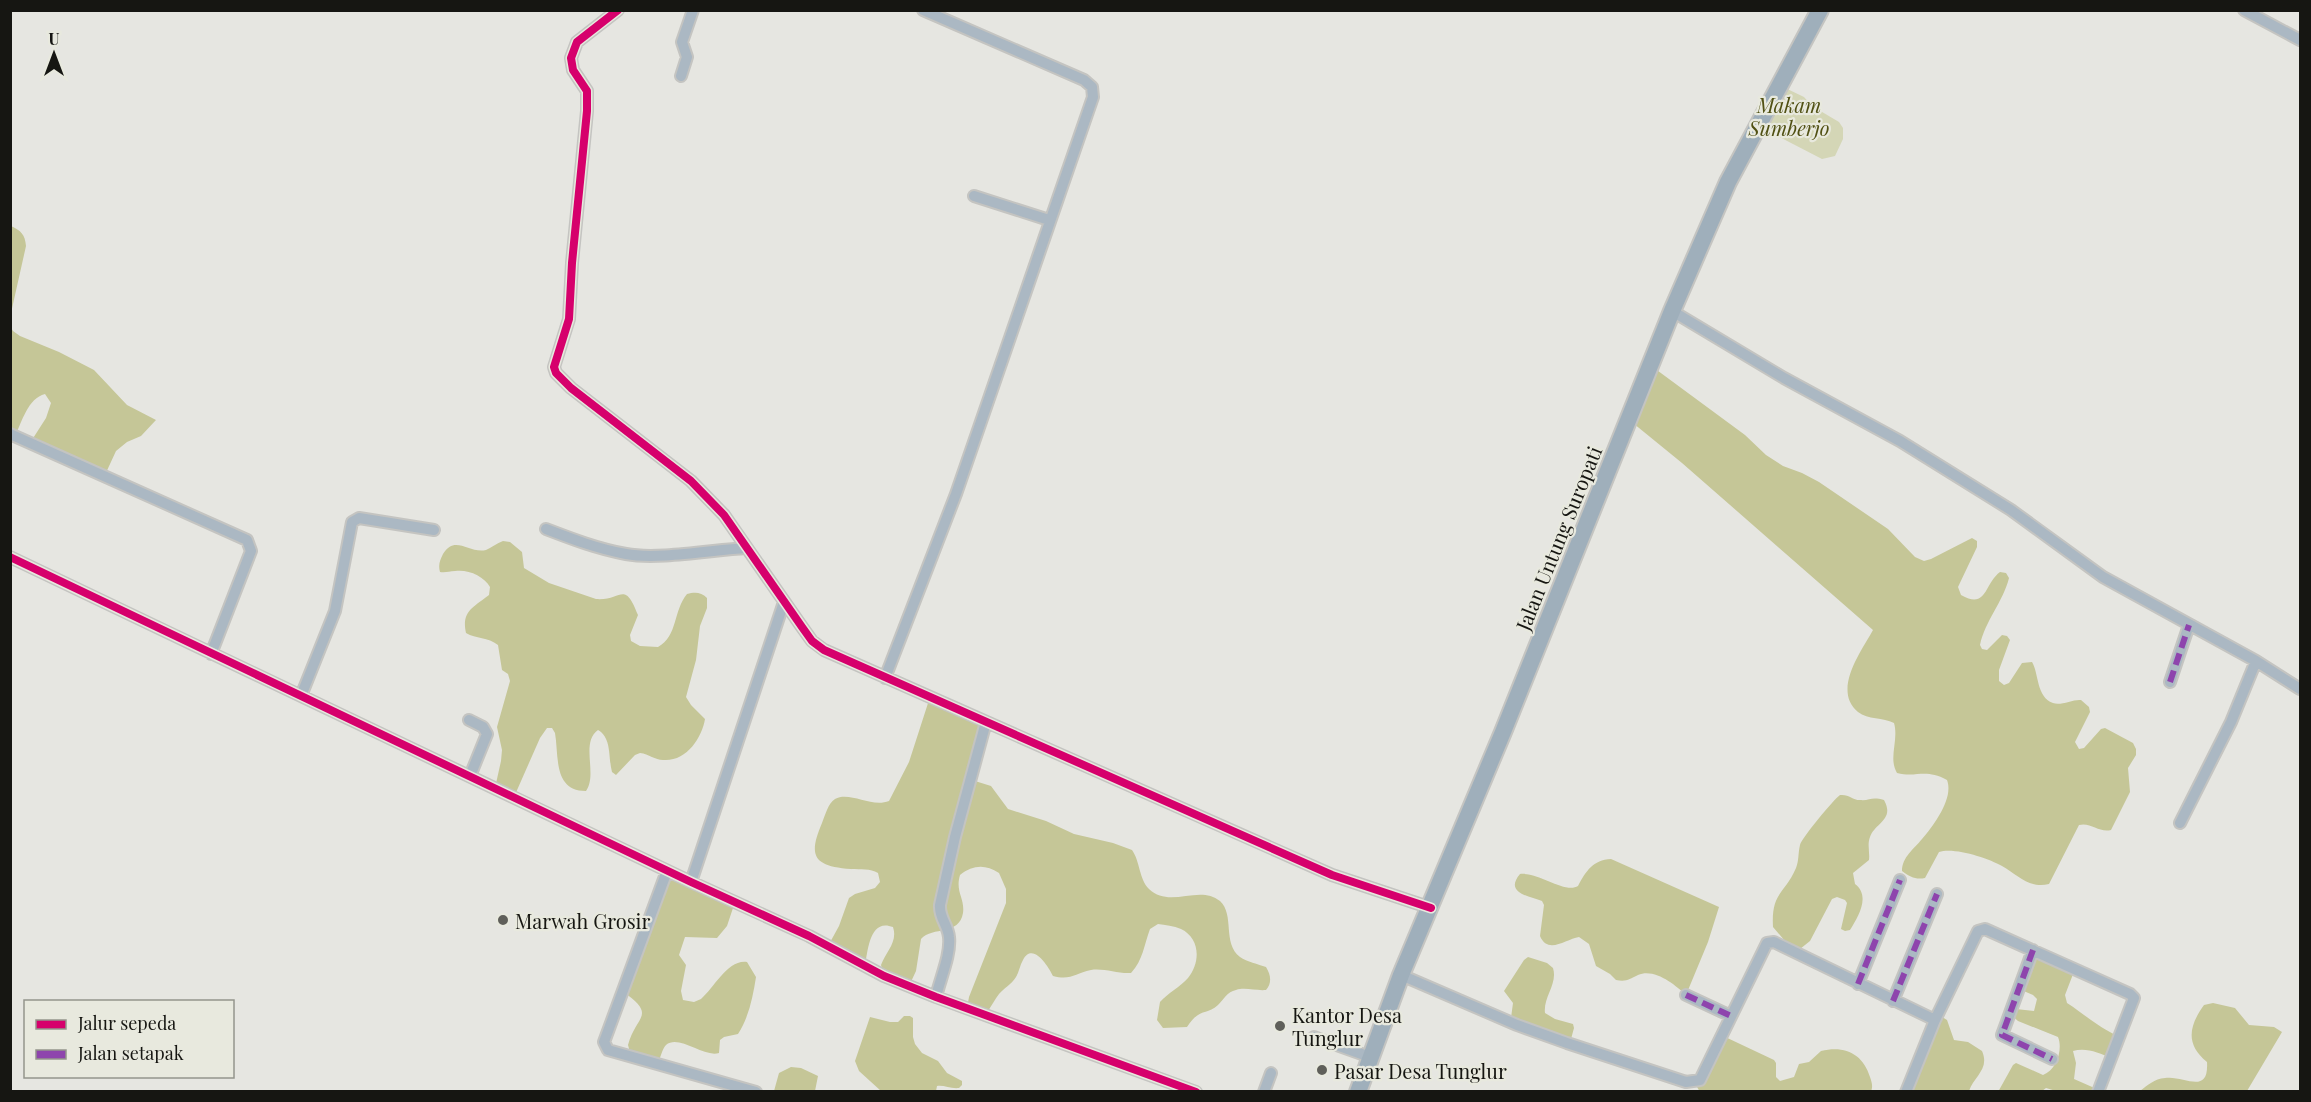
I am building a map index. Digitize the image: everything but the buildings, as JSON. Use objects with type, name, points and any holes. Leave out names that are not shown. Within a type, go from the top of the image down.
[{"type":"main road","name":"Jalan Untung Suropati","points":[[1358,1092],[1401,975],[1431,908],[1672,312],[1728,182],[1820,10]]},
{"type":"street","points":[[618,10],[577,42],[572,58],[573,70],[587,92],[587,111],[572,263],[569,319],[554,367],[556,373],[571,388],[691,481],[724,515],[812,641],[824,650],[1332,875],[1431,908]]},
{"type":"street","points":[[681,76],[687,57],[682,42],[693,10]]},
{"type":"street","points":[[885,678],[956,494],[1049,220],[1094,98],[1092,87],[1084,80],[923,10]]},
{"type":"street","points":[[2244,10],[2301,40]]},
{"type":"street","points":[[974,196],[1049,220]]},
{"type":"street","points":[[1672,312],[1784,378],[1900,441],[2011,510],[2103,577],[2256,661],[2301,689]]},
{"type":"street","points":[[10,434],[247,540],[251,551],[211,654]]},
{"type":"street","points":[[301,696],[335,611],[352,522],[359,518],[434,530]]},
{"type":"street","points":[[546,529],[578,541],[636,555],[746,548]]},
{"type":"street","points":[[10,557],[667,871],[809,936],[884,975],[936,997],[1196,1092]]},
{"type":"street","points":[[691,882],[784,602]]},
{"type":"street","points":[[2170,682],[2189,625]]},
{"type":"street","points":[[2180,823],[2231,722],[2256,661]]},
{"type":"street","points":[[469,720],[483,727],[487,734],[470,776]]},
{"type":"street","points":[[936,997],[949,948],[949,936],[939,914],[940,905],[955,837],[986,722]]},
{"type":"street","points":[[667,871],[614,1013],[604,1042],[605,1046],[608,1050],[756,1092]]},
{"type":"street","points":[[1858,984],[1900,880]]},
{"type":"street","points":[[1893,1001],[1937,894]]},
{"type":"street","points":[[1906,1092],[1935,1020],[1978,931],[1985,929],[2130,994],[2134,998],[2098,1092]]},
{"type":"street","points":[[1401,975],[1517,1025],[1686,1082],[1700,1080],[1767,942],[1774,942],[1935,1020]]},
{"type":"street","points":[[2033,950],[2002,1035],[2052,1059]]},
{"type":"street","points":[[1686,995],[1731,1016]]},
{"type":"street","points":[[1314,1037],[1370,1057]]},
{"type":"street","points":[[1264,1092],[1271,1073]]},
{"type":"green space","name":"Makam Sumberjo","points":[[1779,85],[1804,97],[1812,106],[1839,122],[1843,128],[1843,139],[1835,156],[1822,159],[1758,126]]},
{"type":"green space","points":[[11,226],[22,233],[26,246],[11,313]]},
{"type":"green space","points":[[10,326],[20,336],[94,370],[127,405],[156,420],[141,436],[127,442],[116,451],[104,477],[30,443],[46,418],[51,403],[45,394],[34,400],[15,436],[11,434]]},
{"type":"green space","points":[[1650,365],[1745,435],[1766,455],[1783,466],[1819,482],[1888,529],[1915,557],[1924,561],[1972,538],[1977,541],[1977,547],[1958,587],[1961,595],[1969,599],[1976,599],[1984,594],[2000,572],[2006,573],[2009,578],[1980,645],[1982,649],[1987,650],[2002,635],[2007,636],[2010,640],[1999,670],[1999,681],[2004,685],[2009,683],[2022,663],[2032,662],[2041,690],[2048,700],[2056,704],[2081,700],[2089,707],[2090,712],[2075,742],[2079,749],[2084,748],[2101,729],[2105,728],[2133,743],[2136,749],[2136,755],[2128,768],[2130,792],[2111,830],[2079,825],[2049,884],[2035,885],[1988,860],[1953,851],[1939,852],[1925,878],[1913,878],[1902,871],[1906,857],[1942,811],[1948,795],[1948,787],[1947,780],[1939,776],[1897,773],[1893,761],[1894,723],[1862,715],[1851,703],[1848,682],[1851,671],[1873,630],[1682,463],[1628,419]]},
{"type":"green space","points":[[503,541],[510,542],[522,552],[524,568],[549,583],[596,599],[622,594],[629,598],[638,615],[630,635],[631,641],[640,646],[658,647],[664,642],[672,630],[679,608],[687,594],[698,593],[707,598],[707,608],[700,626],[696,660],[686,697],[705,719],[700,734],[686,753],[671,760],[663,760],[640,753],[635,755],[616,775],[612,772],[606,738],[598,730],[590,743],[590,776],[586,791],[575,789],[563,779],[558,761],[555,733],[552,728],[547,728],[540,738],[514,797],[495,788],[502,750],[497,727],[510,681],[508,674],[502,670],[498,645],[466,633],[465,626],[467,614],[489,595],[490,587],[475,574],[465,571],[440,572],[439,567],[443,554],[452,546],[486,550]]},
{"type":"green space","points":[[930,697],[986,722],[975,781],[991,786],[1008,809],[1046,821],[1074,834],[1132,850],[1146,885],[1157,895],[1175,897],[1203,895],[1212,896],[1220,901],[1227,914],[1231,944],[1235,951],[1243,959],[1266,967],[1268,970],[1270,982],[1266,990],[1233,991],[1214,1008],[1199,1014],[1187,1027],[1163,1028],[1157,1020],[1160,1002],[1188,978],[1197,958],[1195,944],[1187,933],[1178,928],[1158,924],[1150,929],[1141,958],[1131,973],[1096,970],[1069,977],[1053,976],[1040,958],[1031,953],[1023,960],[1016,977],[999,994],[988,1011],[967,1008],[969,997],[1006,903],[1006,889],[999,873],[984,867],[970,869],[960,875],[959,886],[963,908],[961,920],[951,928],[926,935],[921,939],[916,971],[909,986],[884,976],[881,965],[893,942],[893,927],[885,925],[875,931],[869,944],[865,966],[828,946],[839,926],[849,898],[875,888],[880,882],[878,873],[875,871],[838,868],[821,862],[817,857],[815,844],[827,810],[830,803],[841,797],[875,803],[889,801],[909,762]]},
{"type":"green space","points":[[1840,795],[1857,800],[1876,798],[1884,800],[1887,807],[1886,817],[1870,837],[1869,860],[1853,873],[1855,884],[1860,889],[1863,900],[1862,907],[1850,930],[1841,929],[1847,903],[1837,897],[1832,899],[1810,941],[1800,949],[1785,941],[1773,927],[1774,907],[1796,868],[1802,841]]},
{"type":"green space","points":[[1611,859],[1719,907],[1708,942],[1686,995],[1664,979],[1651,974],[1644,973],[1625,980],[1616,980],[1596,966],[1589,944],[1579,937],[1552,945],[1543,942],[1540,936],[1544,905],[1542,901],[1520,893],[1515,886],[1520,874],[1527,874],[1573,888],[1578,886],[1587,871],[1595,864]]},
{"type":"green space","points":[[667,871],[735,902],[727,926],[717,938],[685,937],[679,955],[686,965],[681,991],[683,1000],[694,1002],[701,999],[728,969],[740,962],[747,962],[756,977],[745,1021],[738,1034],[720,1040],[719,1053],[713,1054],[678,1042],[671,1042],[662,1051],[658,1064],[631,1056],[628,1045],[642,1016],[642,1011],[633,999],[622,991]]},
{"type":"green space","points":[[2033,950],[2075,969],[2065,995],[2067,1003],[2099,1026],[2120,1037],[2112,1058],[2088,1050],[2073,1051],[2076,1063],[2074,1079],[2098,1091],[2056,1091],[2046,1088],[2042,1091],[1998,1092],[2016,1063],[2043,1075],[2052,1069],[2058,1059],[2060,1047],[2058,1037],[2018,1021],[2010,1014],[2016,1009],[2034,1011],[2037,999],[2019,989]]},
{"type":"green space","points":[[1528,957],[1547,963],[1553,968],[1554,980],[1546,1001],[1545,1013],[1555,1019],[1573,1024],[1571,1039],[1511,1018],[1513,1003],[1504,991]]},
{"type":"green space","points":[[2213,1003],[2235,1008],[2249,1025],[2274,1027],[2282,1032],[2247,1091],[2140,1091],[2161,1079],[2172,1078],[2194,1082],[2204,1078],[2207,1072],[2207,1062],[2195,1048],[2192,1035],[2195,1020],[2204,1005]]},
{"type":"green space","points":[[1939,1015],[1947,1020],[1954,1040],[1968,1042],[1982,1051],[1983,1068],[1969,1091],[1906,1092]]},
{"type":"green space","points":[[904,1016],[913,1018],[915,1044],[922,1053],[938,1061],[947,1073],[962,1081],[959,1088],[937,1086],[936,1091],[881,1091],[859,1071],[855,1061],[870,1017],[898,1022]]},
{"type":"green space","points":[[1721,1035],[1774,1060],[1776,1077],[1780,1081],[1794,1077],[1799,1064],[1809,1062],[1821,1051],[1838,1049],[1852,1053],[1863,1062],[1867,1069],[1872,1086],[1871,1092],[1700,1092],[1694,1082]]},
{"type":"green space","points":[[791,1067],[801,1068],[818,1076],[815,1091],[774,1091],[779,1073]]},
{"type":"marked path","points":[[2170,682],[2189,625]]},
{"type":"marked path","points":[[1858,984],[1900,880]]},
{"type":"marked path","points":[[1893,1001],[1937,894]]},
{"type":"marked path","points":[[2033,950],[2002,1035],[2052,1059]]},
{"type":"marked path","points":[[1686,995],[1731,1016]]},
{"type":"cycle path","points":[[618,10],[577,42],[571,58],[573,70],[587,91],[587,111],[572,263],[569,319],[554,367],[556,373],[571,388],[691,481],[724,515],[812,641],[824,650],[1332,875],[1431,908]]},
{"type":"cycle path","points":[[10,557],[809,936],[884,976],[1196,1092]]},
{"type":"place","name":"Marwah Grosir","points":[[503,920]]},
{"type":"place","name":"Kantor Desa Tunglur","points":[[1280,1026]]},
{"type":"place","name":"Pasar Desa Tunglur","points":[[1322,1070]]}]
